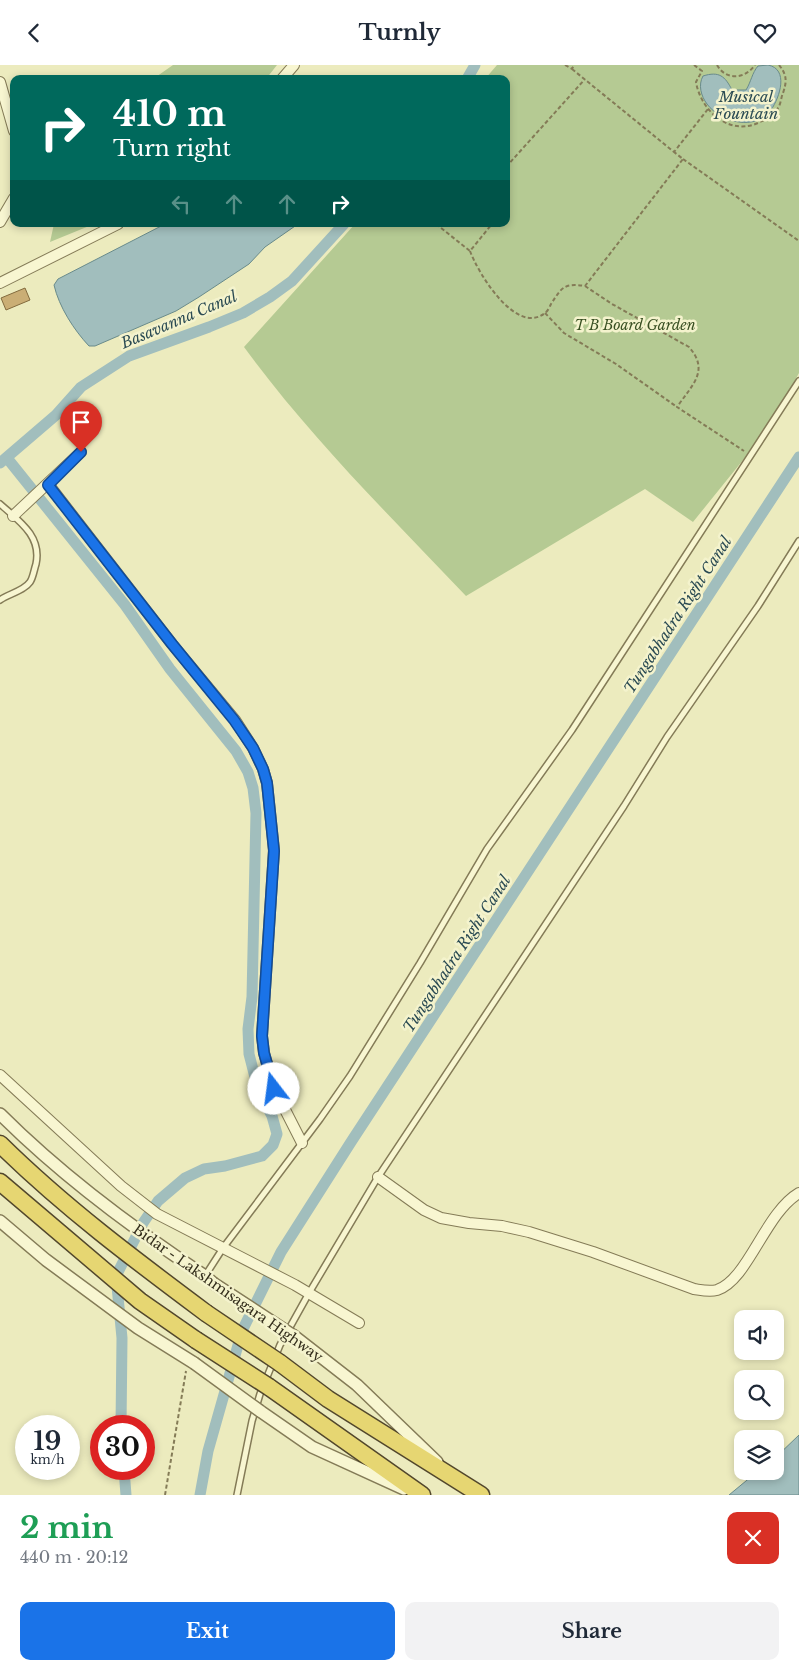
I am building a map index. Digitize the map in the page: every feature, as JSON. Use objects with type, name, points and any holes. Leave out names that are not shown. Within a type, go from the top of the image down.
[{"type":"highway","name":"Bidar - Lakshmisagara Highway","points":[[0,1144],[61,1201],[206,1313],[280,1363],[328,1399],[480,1495]]},
{"type":"highway","points":[[0,1182],[140,1301],[269,1387],[422,1495]]},
{"type":"street","points":[[285,75],[294,65]]},
{"type":"street","points":[[0,82],[10,117]]},
{"type":"street","points":[[0,222],[10,205]]},
{"type":"street","points":[[0,283],[112,227]]},
{"type":"street","points":[[13,516],[81,452]]},
{"type":"street","points":[[44,488],[234,720],[253,748],[263,769],[267,783],[274,851],[262,1036],[264,1053],[274,1089],[302,1143]]},
{"type":"street","points":[[0,1075],[114,1179],[157,1214],[295,1285],[359,1323]]},
{"type":"street","name":"Bidar - Lakshmisagara Highway","points":[[0,1114],[26,1140],[116,1215],[294,1336],[357,1385],[452,1476]]},
{"type":"street","points":[[378,1177],[424,1210],[441,1218],[502,1226],[529,1232],[593,1252],[694,1289],[705,1291],[717,1290],[736,1275],[768,1223],[780,1209],[799,1193]]},
{"type":"street","points":[[0,1221],[46,1260],[138,1328],[192,1361],[312,1447],[417,1495]]},
{"type":"lane","points":[[209,1280],[223,1248],[302,1143],[350,1075],[420,963],[487,849],[567,737],[717,505],[752,456],[799,381]]},
{"type":"lane","points":[[0,504],[35,540],[36,560],[30,582],[0,600]]},
{"type":"lane","points":[[237,1495],[252,1421],[260,1394],[280,1345],[309,1293],[378,1177],[624,806],[667,737],[758,606],[799,541]]},
{"type":"path","points":[[565,65],[585,79],[683,159],[799,241]]},
{"type":"path","points":[[572,69],[574,65]]},
{"type":"path","points":[[694,65],[702,71],[696,82],[702,101],[716,118],[732,127],[747,127],[767,119],[778,108],[787,83],[784,72],[779,65]]},
{"type":"path","points":[[718,65],[723,73],[732,76],[742,76],[751,71],[755,65]]},
{"type":"path","points":[[510,163],[585,79]]},
{"type":"path","points":[[674,152],[708,109]]},
{"type":"path","points":[[585,285],[683,159]]},
{"type":"path","points":[[440,227],[470,251],[477,269],[486,283],[515,313],[533,318],[545,313],[559,291],[566,286],[585,285],[607,301],[689,347],[696,356],[700,369],[696,380],[677,407]]},
{"type":"path","points":[[470,251],[490,227]]},
{"type":"path","points":[[545,313],[564,333],[616,364],[752,456]]},
{"type":"path","points":[[165,1495],[192,1361]]},
{"type":"green space","points":[[173,65],[277,65],[269,75],[159,75]]},
{"type":"green space","name":"T B Board Garden","points":[[497,65],[799,65],[799,373],[768,429],[693,522],[645,489],[466,596],[323,444],[244,347],[352,227],[510,227],[510,75],[488,75]]},
{"type":"green space","points":[[53,227],[87,227],[50,242]]},
{"type":"water","name":"Musical Fountain","points":[[768,65],[779,72],[781,84],[777,98],[765,117],[757,121],[748,122],[729,120],[713,111],[705,101],[700,87],[703,76],[713,74],[721,76],[727,81],[732,90],[746,90],[758,66]]},
{"type":"water","points":[[159,227],[294,227],[265,247],[249,264],[176,311],[95,346],[89,346],[78,333],[59,302],[54,285],[58,279]]},
{"type":"water","points":[[799,1435],[799,1495],[729,1495],[747,1480],[784,1480],[784,1449]]},
{"type":"building","points":[[25,288],[30,300],[6,310],[1,298]]},
{"type":"waterway","name":"Basavanna Canal","points":[[469,75],[475,65]]},
{"type":"waterway","name":"Basavanna Canal","points":[[0,463],[56,415],[81,387],[129,356],[243,313],[270,297],[292,281],[341,227]]},
{"type":"waterway","name":"Tungabhadra Right Canal","points":[[200,1495],[208,1451],[242,1331],[281,1252],[799,457]]},
{"type":"waterway","points":[[7,458],[125,605],[170,669],[236,751],[248,772],[253,788],[256,813],[252,997],[248,1029],[249,1054],[258,1089],[272,1116],[277,1134],[273,1145],[262,1156],[225,1166],[204,1169],[185,1178],[158,1201],[143,1223],[116,1276],[122,1338],[121,1415]]},
{"type":"waterway","points":[[125,1480],[126,1495]]},
{"type":"route","points":[[81,452],[48,485],[234,720],[253,748],[263,769],[267,783],[274,851],[262,1036],[264,1053],[274,1089]]}]
